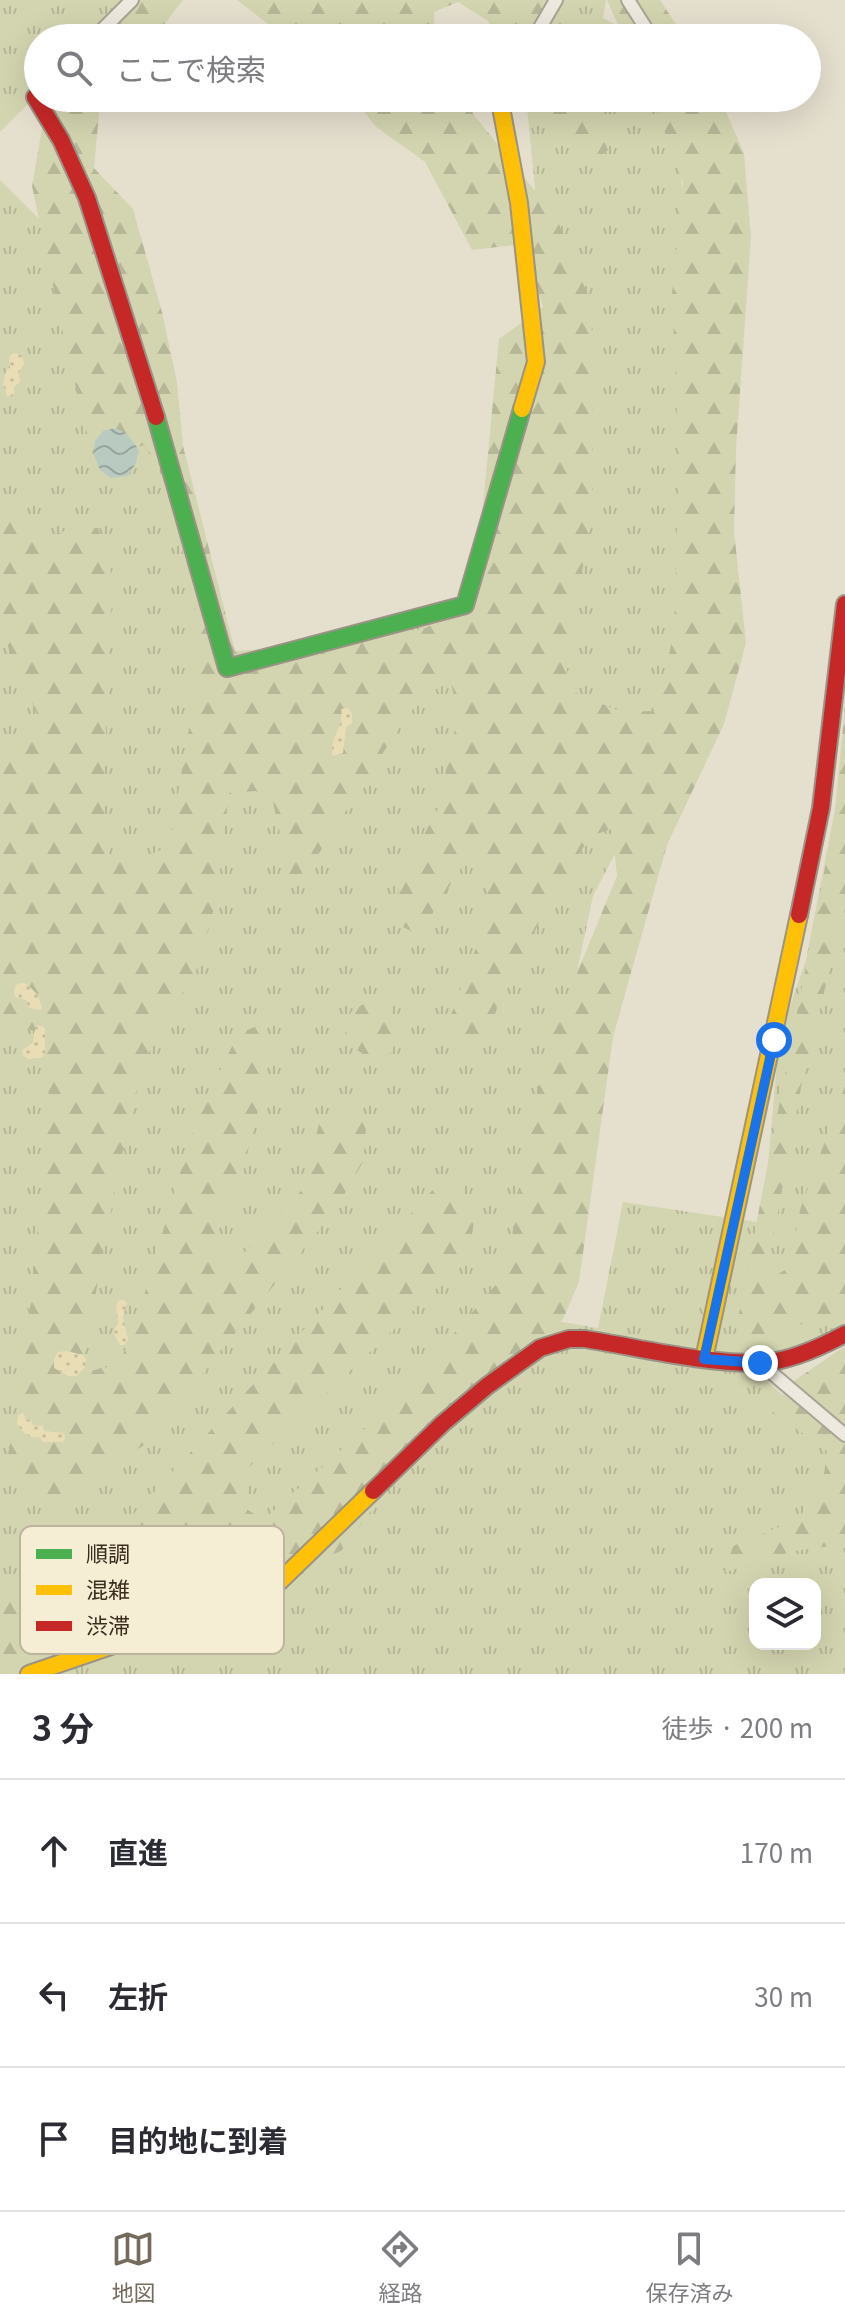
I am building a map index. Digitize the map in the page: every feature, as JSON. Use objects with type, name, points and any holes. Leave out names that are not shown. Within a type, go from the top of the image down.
[{"type":"street","points":[[108,24],[132,0]]},
{"type":"street","points":[[542,24],[556,0]]},
{"type":"street","points":[[628,0],[643,24]]},
{"type":"street","points":[[44,112],[61,140],[87,198],[167,451],[227,668],[465,605],[536,362],[519,203],[502,112]]},
{"type":"street","points":[[704,1359],[821,808],[845,604]]},
{"type":"street","points":[[284,1577],[442,1424],[487,1386],[540,1348],[569,1339],[585,1339],[704,1359],[760,1363],[803,1353],[845,1334]]},
{"type":"street","points":[[760,1363],[845,1435]]},
{"type":"street","points":[[29,1674],[89,1654]]},
{"type":"green space","points":[[0,0],[132,0],[108,24],[24,24],[24,108],[0,132]]},
{"type":"green space","points":[[137,0],[183,0],[165,24],[114,24]]},
{"type":"green space","points":[[237,0],[565,0],[571,24],[490,24],[458,2],[434,12],[434,24],[268,24]]},
{"type":"green space","points":[[561,0],[606,0],[603,18],[615,24],[548,24]]},
{"type":"green space","points":[[607,0],[660,0],[676,24],[618,24]]},
{"type":"green space","points":[[50,112],[99,112],[94,168],[133,209],[162,312],[177,382],[183,446],[235,651],[329,645],[426,628],[474,599],[499,339],[543,307],[524,244],[472,250],[425,162],[375,126],[364,112],[472,112],[556,217],[588,295],[593,341],[592,519],[565,660],[571,691],[622,712],[655,711],[674,633],[679,457],[672,294],[683,182],[657,112],[726,112],[744,153],[751,237],[736,448],[734,531],[746,643],[724,724],[667,845],[613,1037],[579,1282],[563,1319],[481,1386],[405,1466],[341,1551],[284,1573],[284,1526],[122,1526],[441,1181],[461,1187],[475,1213],[471,1242],[437,1288],[245,1471],[248,1510],[263,1520],[398,1399],[505,1274],[546,1048],[617,876],[612,829],[590,836],[544,913],[482,1037],[461,1046],[448,1023],[486,921],[489,860],[467,858],[419,935],[393,922],[401,877],[438,809],[458,716],[451,682],[422,696],[307,872],[290,877],[272,798],[255,791],[229,793],[216,902],[194,978],[157,1026],[136,1095],[120,1163],[81,1373],[117,1365],[131,1340],[195,1122],[238,1034],[259,1025],[266,1068],[243,1171],[220,1215],[214,1255],[230,1268],[302,1190],[319,1124],[352,1115],[367,1116],[363,1162],[335,1210],[144,1445],[67,1498],[26,1501],[7,1459],[23,1382],[50,1100],[36,1032],[9,1022],[0,1028],[0,740],[23,740],[39,720],[0,630],[0,496],[35,546],[74,526],[98,528],[110,557],[112,593],[103,803],[109,855],[132,861],[169,847],[192,710],[196,592],[157,461],[143,445],[96,468],[68,356],[32,186],[43,123]]},
{"type":"green space","points":[[527,112],[675,112],[696,341],[680,661],[643,800],[593,896],[529,1199],[551,1320],[598,1328],[623,1202],[763,1223],[778,1050],[806,960],[837,799],[845,697],[845,1324],[819,1339],[787,1350],[763,1377],[813,1423],[845,1443],[845,1674],[0,1674],[0,180],[132,311],[227,673],[488,603],[547,307]]},
{"type":"green space","points":[[547,112],[596,112],[608,150],[591,164],[571,149]]},
{"type":"green space","points":[[845,706],[845,908],[803,1077],[765,1282],[790,1267],[800,1210],[845,1086],[845,1314],[805,1322],[769,1345],[736,1329],[834,821]]},
{"type":"green space","points":[[386,1001],[397,1022],[397,1040],[389,1055],[370,1059],[353,1047],[345,1034],[351,1012],[365,1003]]},
{"type":"green space","points":[[845,1346],[845,1544],[794,1551],[725,1572],[733,1546],[798,1519],[823,1482],[827,1451],[770,1410],[794,1381]]},
{"type":"green space","points":[[20,1592],[20,1654],[50,1654],[0,1670],[0,1599]]},
{"type":"sand","points":[[14,353],[22,355],[24,364],[19,373],[20,382],[14,387],[11,397],[7,396],[3,384],[6,370],[10,368],[10,357]]},
{"type":"sand","points":[[348,708],[352,723],[346,727],[343,753],[333,756],[341,709]]},
{"type":"sand","points":[[27,984],[38,995],[40,1010],[29,1008],[26,1000],[15,997],[16,985]]},
{"type":"sand","points":[[37,1025],[45,1029],[45,1055],[28,1059],[22,1050],[33,1043]]},
{"type":"sand","points":[[119,1300],[127,1303],[123,1317],[128,1340],[124,1345],[120,1345],[113,1332],[118,1323],[116,1306]]},
{"type":"sand","points":[[58,1352],[83,1355],[86,1359],[85,1367],[77,1376],[68,1376],[54,1368]]},
{"type":"sand","points":[[23,1413],[26,1420],[43,1426],[44,1431],[64,1433],[63,1442],[43,1442],[40,1437],[27,1435],[17,1424],[18,1415]]},
{"type":"water","points":[[115,428],[127,434],[139,450],[128,476],[111,478],[100,470],[94,455],[95,441],[103,431]]},
{"type":"traffic: fast","points":[[156,417],[227,668],[465,605],[522,409]]},
{"type":"traffic: slow","points":[[502,112],[519,203],[536,362],[522,409]]},
{"type":"traffic: slow","points":[[704,1359],[799,915]]},
{"type":"traffic: slow","points":[[284,1577],[373,1491]]},
{"type":"traffic: slow","points":[[29,1674],[88,1654]]},
{"type":"traffic: jam","points":[[44,112],[61,140],[87,198],[156,417]]},
{"type":"traffic: jam","points":[[799,915],[821,808],[845,604]]},
{"type":"traffic: jam","points":[[373,1491],[442,1424],[487,1386],[540,1348],[569,1339],[585,1339],[692,1358],[757,1363],[791,1357],[845,1334]]},
{"type":"route","points":[[760,1363],[704,1359],[774,1040]]}]
